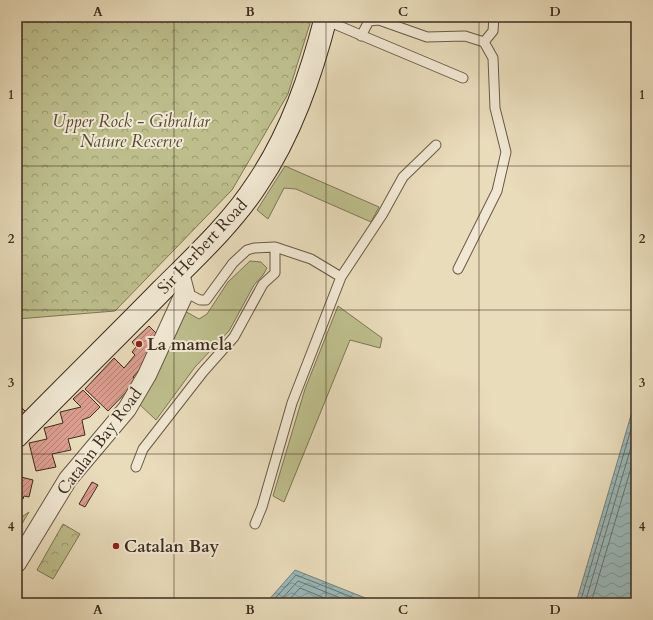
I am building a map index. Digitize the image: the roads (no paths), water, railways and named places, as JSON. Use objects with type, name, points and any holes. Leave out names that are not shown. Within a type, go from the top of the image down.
[{"type":"main road","name":"Sir Herbert Road","points":[[17,436],[182,283],[257,185],[273,158],[302,94],[326,19]]},
{"type":"street","name":"Catalan Bay Road","points":[[17,563],[68,479],[136,396],[148,375],[182,283]]},
{"type":"lane","points":[[484,42],[493,31],[494,17]]},
{"type":"lane","points":[[326,19],[361,36],[463,78]]},
{"type":"lane","points":[[361,36],[370,21],[379,20],[427,37],[465,36],[484,42],[493,58],[495,108],[506,152],[497,192],[458,269]]},
{"type":"lane","points":[[255,524],[262,506],[292,403],[341,277],[382,215],[403,177],[436,145]]},
{"type":"lane","points":[[182,283],[200,300],[206,300],[233,263],[247,250],[275,247],[312,259],[341,277]]},
{"type":"lane","points":[[136,467],[142,449],[203,372],[234,337],[263,284],[275,273],[275,247]]},
{"type":"water","points":[[636,398],[636,603],[576,603]]},
{"type":"water","points":[[295,570],[378,603],[266,603]]},
{"type":"place","name":"La mamela","points":[[139,344]]},
{"type":"place","name":"Catalan Bay","points":[[116,546]]},
{"type":"park label","name":"Upper Rock - Gibraltar Nature Reserve","points":[[131,131]]}]
